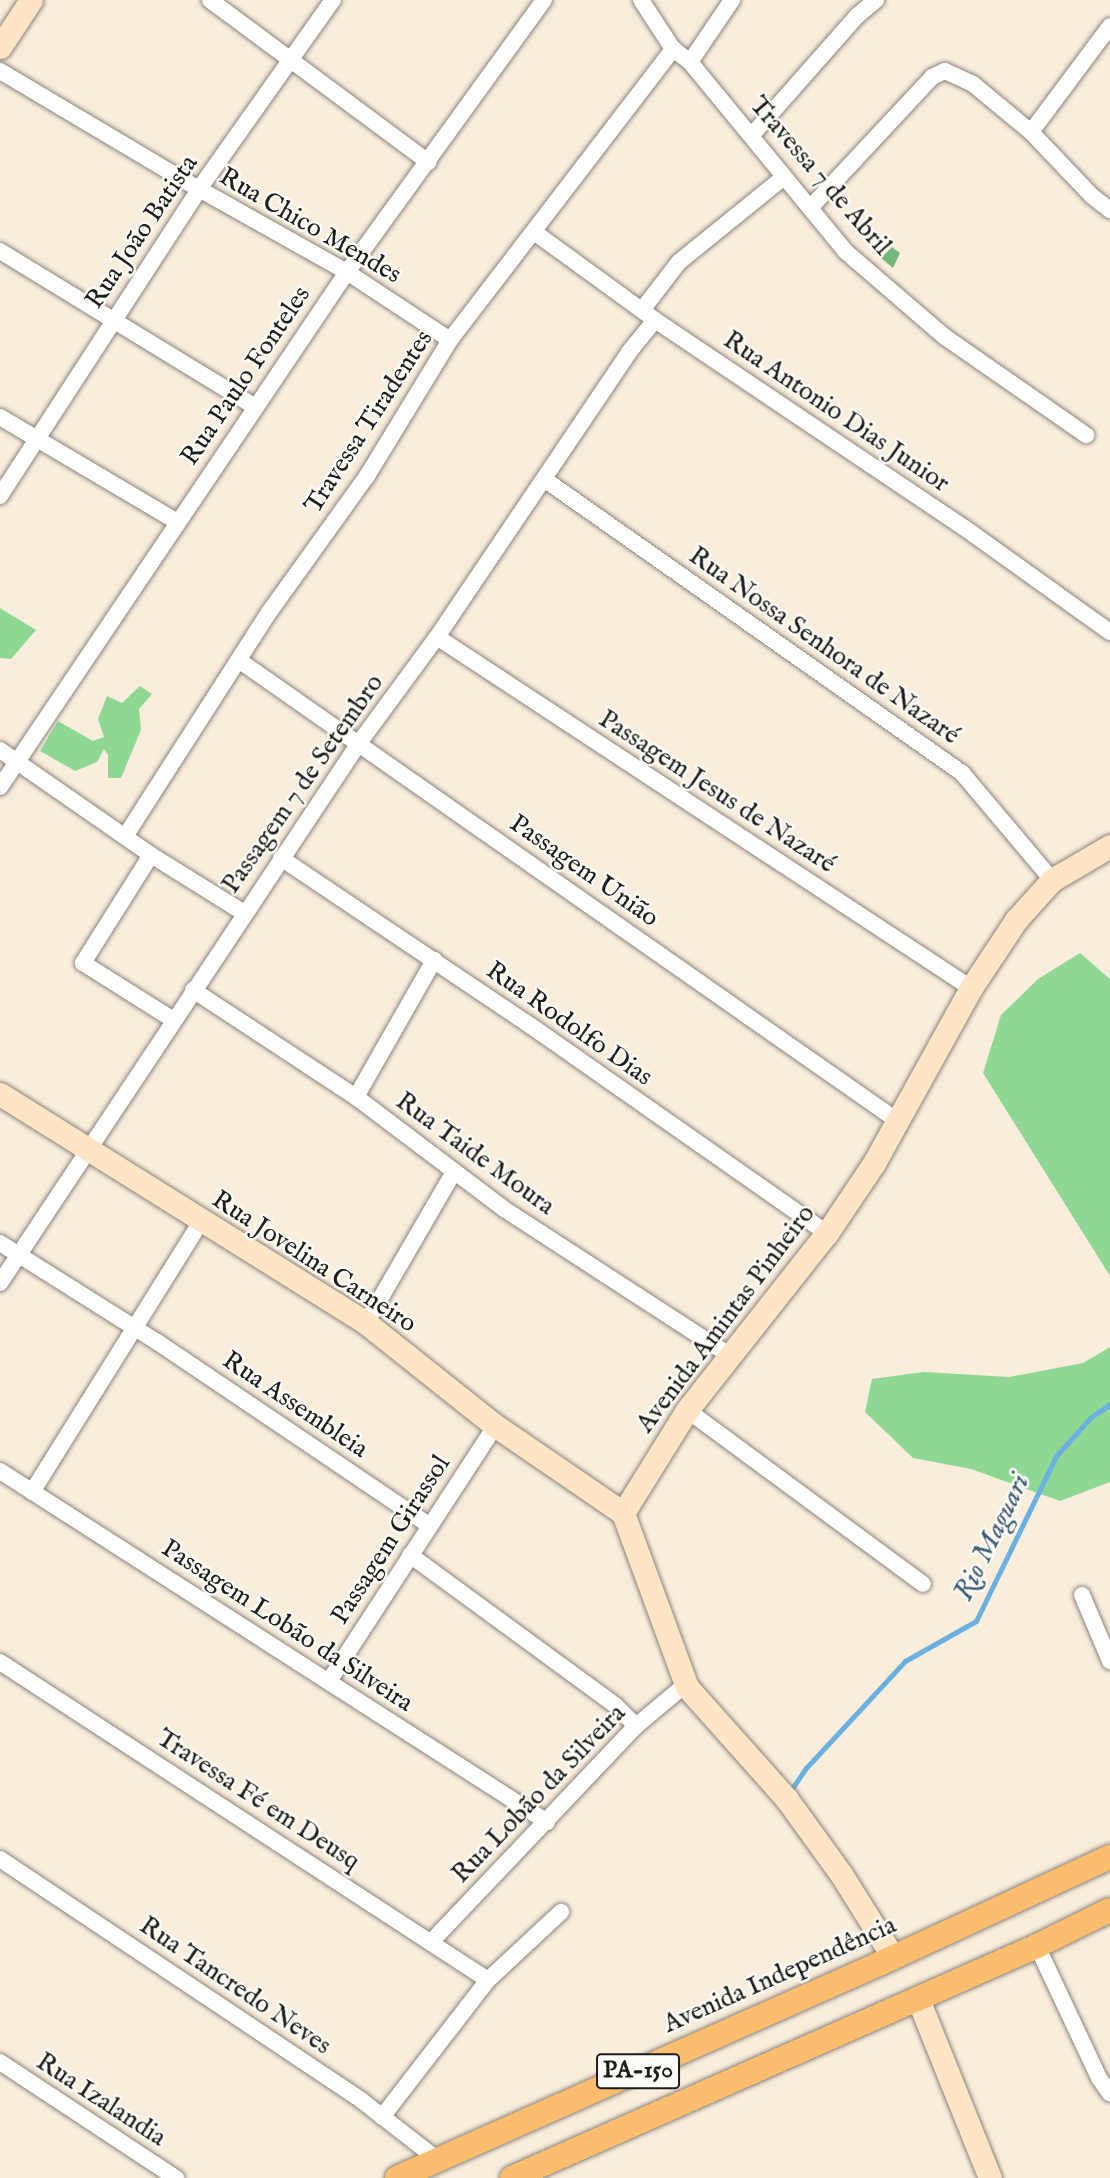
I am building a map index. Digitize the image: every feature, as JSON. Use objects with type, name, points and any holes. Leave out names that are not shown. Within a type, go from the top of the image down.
[{"type":"main road","name":"Avenida Independência","points":[[397,2178],[893,1957],[1110,1857]]},
{"type":"main road","name":"PA-150","points":[[512,2178],[546,2171],[1110,1910]]},
{"type":"street","points":[[0,47],[31,0]]},
{"type":"street","points":[[210,0],[428,162]]},
{"type":"street","name":"Rua João Batista","points":[[0,496],[199,189],[333,0]]},
{"type":"street","name":"Rua Paulo Fonteles","points":[[0,787],[176,522],[347,272],[544,0]]},
{"type":"street","name":"Travessa 7 de Abril","points":[[641,0],[673,49],[690,62],[845,251],[944,337],[1086,435]]},
{"type":"street","points":[[690,62],[732,0]]},
{"type":"street","points":[[752,135],[857,16],[876,0]]},
{"type":"street","points":[[1031,132],[1110,26]]},
{"type":"street","name":"Travessa Tiradentes","points":[[126,835],[270,611],[367,476],[450,340],[673,49]]},
{"type":"street","name":"Rua Chico Mendes","points":[[0,71],[199,189],[347,272],[450,340]]},
{"type":"street","points":[[810,208],[932,77],[945,71],[974,85],[1031,132],[1091,196],[1110,209]]},
{"type":"street","name":"Passagem 7 de Setembro","points":[[0,1283],[172,1019],[359,743],[437,637],[629,352],[680,261],[784,177]]},
{"type":"street","name":"Rua Antonio Dias Junior","points":[[534,232],[649,315],[966,529],[1110,632]]},
{"type":"street","points":[[0,251],[114,318],[256,407]]},
{"type":"street","points":[[0,417],[176,522]]},
{"type":"street","name":"Rua Nossa Senhora de Nazaré","points":[[544,479],[962,773],[1052,880]]},
{"type":"street","name":"Passagem Jesus de Nazaré","points":[[437,637],[971,988]]},
{"type":"street","name":"Passagem União","points":[[240,660],[899,1122]]},
{"type":"street","points":[[0,750],[126,835],[151,855],[244,913]]},
{"type":"street","name":"Avenida Amintas Pinheiro","points":[[623,1513],[687,1410],[827,1233],[899,1122],[971,988],[1016,920],[1052,880],[1110,846]]},
{"type":"street","points":[[151,855],[83,963],[172,1019]]},
{"type":"street","name":"Rua Rodolfo Dias","points":[[281,858],[434,960],[827,1233]]},
{"type":"street","points":[[356,1097],[434,960]]},
{"type":"street","name":"Rua Taide Moura","points":[[193,990],[356,1097],[504,1209],[729,1355]]},
{"type":"street","name":"Rua Jovelina Carneiro","points":[[0,1094],[366,1323],[495,1426],[623,1513]]},
{"type":"street","points":[[366,1323],[454,1172]]},
{"type":"street","points":[[32,1492],[132,1327],[201,1222]]},
{"type":"street","name":"Rua Assembleia","points":[[0,1243],[132,1327],[429,1525]]},
{"type":"street","points":[[687,1410],[922,1584]]},
{"type":"street","name":"Passagem Girassol","points":[[329,1681],[495,1426]]},
{"type":"street","name":"Passagem Lobão da Silveira","points":[[0,1471],[547,1822]]},
{"type":"street","points":[[623,1513],[686,1684],[786,1798],[841,1874],[893,1957]]},
{"type":"street","points":[[410,1555],[615,1705],[636,1726]]},
{"type":"street","points":[[1082,1595],[1110,1661]]},
{"type":"street","name":"Travessa Fé em Deusq","points":[[0,1662],[488,1980]]},
{"type":"street","name":"Rua Lobão da Silveira","points":[[431,1942],[636,1726],[686,1684]]},
{"type":"street","name":"Rua Tancredo Neves","points":[[0,1859],[361,2100],[438,2160]]},
{"type":"street","points":[[382,2118],[488,1980],[561,1912]]},
{"type":"street","points":[[1037,1946],[1099,2078],[1110,2094]]},
{"type":"street","points":[[918,1999],[990,2178]]},
{"type":"street","name":"Rua Izalandia","points":[[0,2062],[176,2178]]},
{"type":"street","points":[[1099,2078],[1110,2062]]},
{"type":"green space","points":[[892,247],[900,253],[893,268],[881,258]]},
{"type":"green space","points":[[0,608],[36,630],[11,659],[0,658]]},
{"type":"green space","points":[[140,686],[152,694],[139,709],[141,730],[121,778],[108,778],[108,755],[104,749],[97,762],[75,771],[40,751],[58,721],[93,741],[104,737],[98,719],[107,696],[122,703]]},
{"type":"green space","points":[[1080,953],[1110,979],[1110,1276],[983,1073],[1001,1015],[1038,979]]},
{"type":"green space","points":[[1110,1347],[1110,1482],[1060,1501],[971,1469],[913,1458],[865,1412],[872,1379],[924,1372],[1009,1377],[1083,1363]]},
{"type":"waterway","name":"Rio Maguari","points":[[789,1793],[806,1768],[905,1661],[976,1621],[1056,1456],[1091,1417],[1110,1404]]}]
